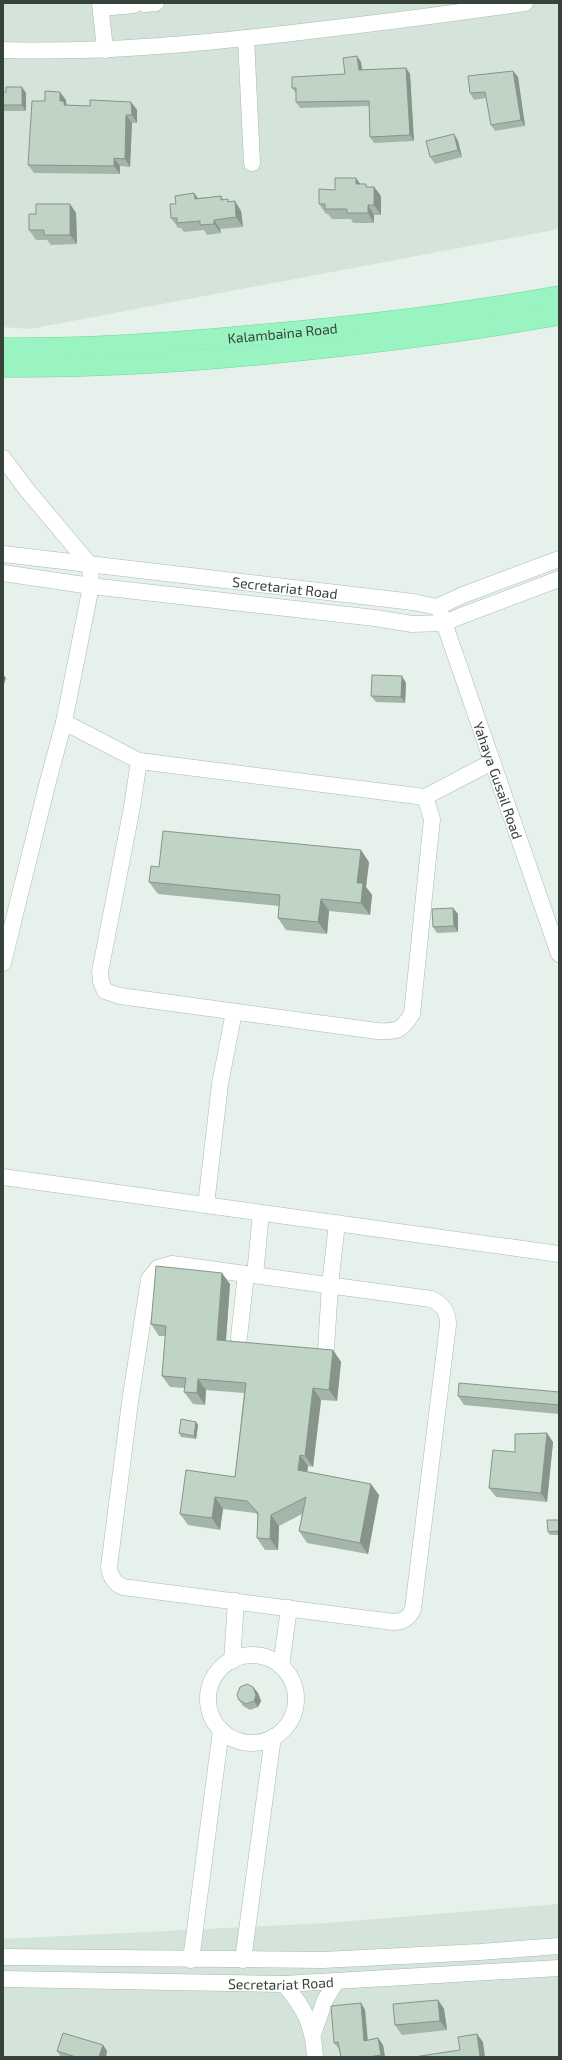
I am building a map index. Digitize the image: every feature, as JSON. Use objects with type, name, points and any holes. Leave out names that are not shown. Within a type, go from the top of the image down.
[{"type":"main road","name":"Kalambaina Road","points":[[3,348],[160,344],[342,328],[474,311],[559,296]]},
{"type":"main road","points":[[3,367],[127,365],[240,357],[358,344],[494,326],[559,314]]},
{"type":"street","points":[[3,50],[58,52],[158,47],[425,18],[525,3]]},
{"type":"street","points":[[105,50],[100,5],[145,4]]},
{"type":"street","points":[[246,38],[252,163]]},
{"type":"street","points":[[3,458],[31,496],[90,565],[91,586],[64,722],[3,963]]},
{"type":"street","name":"Secretariat Road","points":[[3,554],[413,602],[437,607]]},
{"type":"street","points":[[437,607],[463,595],[559,559]]},
{"type":"street","name":"Secretariat Road","points":[[3,573],[91,586],[374,618],[412,624],[445,623],[559,579]]},
{"type":"street","name":"Yahaya Gusail Road","points":[[437,607],[445,623],[559,954]]},
{"type":"street","points":[[64,722],[139,761],[425,796],[492,762]]},
{"type":"street","points":[[139,761],[132,807],[100,972],[101,982],[105,991],[120,996],[377,1031],[394,1032],[404,1026],[412,1014],[432,819],[425,796]]},
{"type":"street","points":[[206,1205],[220,1084],[234,1012]]},
{"type":"street","points":[[3,1177],[559,1254]]},
{"type":"street","points":[[239,1337],[261,1213]]},
{"type":"street","points":[[326,1348],[330,1285],[337,1223]]},
{"type":"street","points":[[167,1264],[330,1285],[431,1299],[440,1304],[446,1313],[448,1325],[413,1609],[411,1614],[403,1621],[393,1622],[123,1587],[114,1581],[109,1567],[130,1402],[151,1274],[158,1268],[167,1264]]},
{"type":"street","points":[[232,1661],[236,1601]]},
{"type":"street","points":[[281,1666],[289,1608]]},
{"type":"street","points":[[254,1656],[273,1661],[281,1666],[293,1682],[296,1701],[291,1720],[285,1728],[273,1737],[260,1742],[250,1743],[231,1738],[221,1730],[212,1716],[209,1707],[210,1688],[219,1670],[232,1661],[254,1656]]},
{"type":"street","points":[[191,1960],[221,1730]]},
{"type":"street","points":[[243,1960],[273,1737]]},
{"type":"street","name":"Secretariat Road","points":[[3,1958],[191,1960],[370,1958],[559,1946]]},
{"type":"street","name":"Secretariat Road","points":[[3,1979],[284,1984],[559,1968]]},
{"type":"street","points":[[313,2034],[325,2000],[336,1982]]},
{"type":"street","points":[[284,1984],[298,2001],[313,2034],[315,2057]]},
{"type":"shaded area","points":[[3,3],[559,3],[559,229],[30,329],[3,327]]},
{"type":"shaded area","points":[[559,1904],[559,2057],[3,2057],[3,1939],[327,1923]]},
{"type":"building","points":[[357,56],[359,70],[406,68],[410,135],[370,137],[369,101],[296,102],[296,88],[292,88],[292,77],[345,74],[343,58]]},
{"type":"building","points":[[513,71],[521,120],[491,125],[485,92],[470,93],[468,76]]},
{"type":"building","points":[[6,87],[22,87],[22,105],[3,105],[3,92],[6,92]]},
{"type":"building","points":[[45,91],[60,92],[60,101],[64,101],[64,105],[90,106],[90,100],[131,102],[132,115],[126,115],[125,159],[114,158],[114,166],[28,165],[32,101],[45,101]]},
{"type":"building","points":[[454,134],[458,150],[430,157],[426,141]]},
{"type":"building","points":[[335,178],[356,178],[356,184],[366,184],[366,187],[374,187],[374,205],[368,205],[368,213],[347,213],[347,209],[325,209],[325,204],[319,204],[319,189],[335,190]]},
{"type":"building","points":[[194,193],[195,199],[221,196],[221,200],[228,199],[228,202],[235,201],[236,217],[214,220],[214,224],[200,225],[200,221],[177,223],[177,218],[171,218],[170,204],[176,204],[175,196]]},
{"type":"building","points":[[36,204],[70,204],[70,235],[44,235],[44,230],[29,230],[29,214],[36,214]]},
{"type":"building","points":[[372,675],[402,676],[401,697],[371,696]]},
{"type":"building","points":[[163,831],[361,850],[357,883],[363,883],[361,903],[321,899],[318,922],[278,918],[280,895],[149,882],[151,866],[159,867]]},
{"type":"building","points":[[453,908],[454,926],[433,927],[432,909]]},
{"type":"building","points":[[156,1266],[222,1273],[217,1340],[333,1350],[329,1390],[313,1388],[305,1456],[300,1455],[298,1470],[371,1484],[360,1543],[299,1531],[306,1497],[271,1515],[270,1539],[257,1538],[258,1513],[247,1501],[215,1497],[212,1518],[180,1514],[186,1470],[235,1477],[246,1383],[198,1379],[197,1393],[184,1392],[186,1378],[162,1376],[166,1326],[151,1324]]},
{"type":"building","points":[[459,1383],[559,1392],[559,1405],[458,1396]]},
{"type":"building","points":[[181,1419],[196,1422],[194,1436],[179,1433]]},
{"type":"building","points":[[547,1433],[541,1493],[489,1488],[493,1450],[515,1452],[515,1434]]},
{"type":"building","points":[[547,1520],[559,1520],[559,1531],[548,1532]]},
{"type":"building","points":[[247,1684],[253,1687],[256,1695],[254,1701],[246,1704],[239,1700],[237,1695],[240,1687]]},
{"type":"building","points":[[438,2000],[440,2021],[395,2025],[393,2004]]},
{"type":"building","points":[[361,2003],[364,2041],[378,2038],[381,2055],[368,2057],[341,2057],[338,2042],[334,2043],[331,2006]]},
{"type":"building","points":[[63,2033],[103,2045],[99,2057],[76,2057],[57,2051]]},
{"type":"building","points":[[477,2034],[480,2057],[414,2057],[460,2050],[458,2037]]}]
